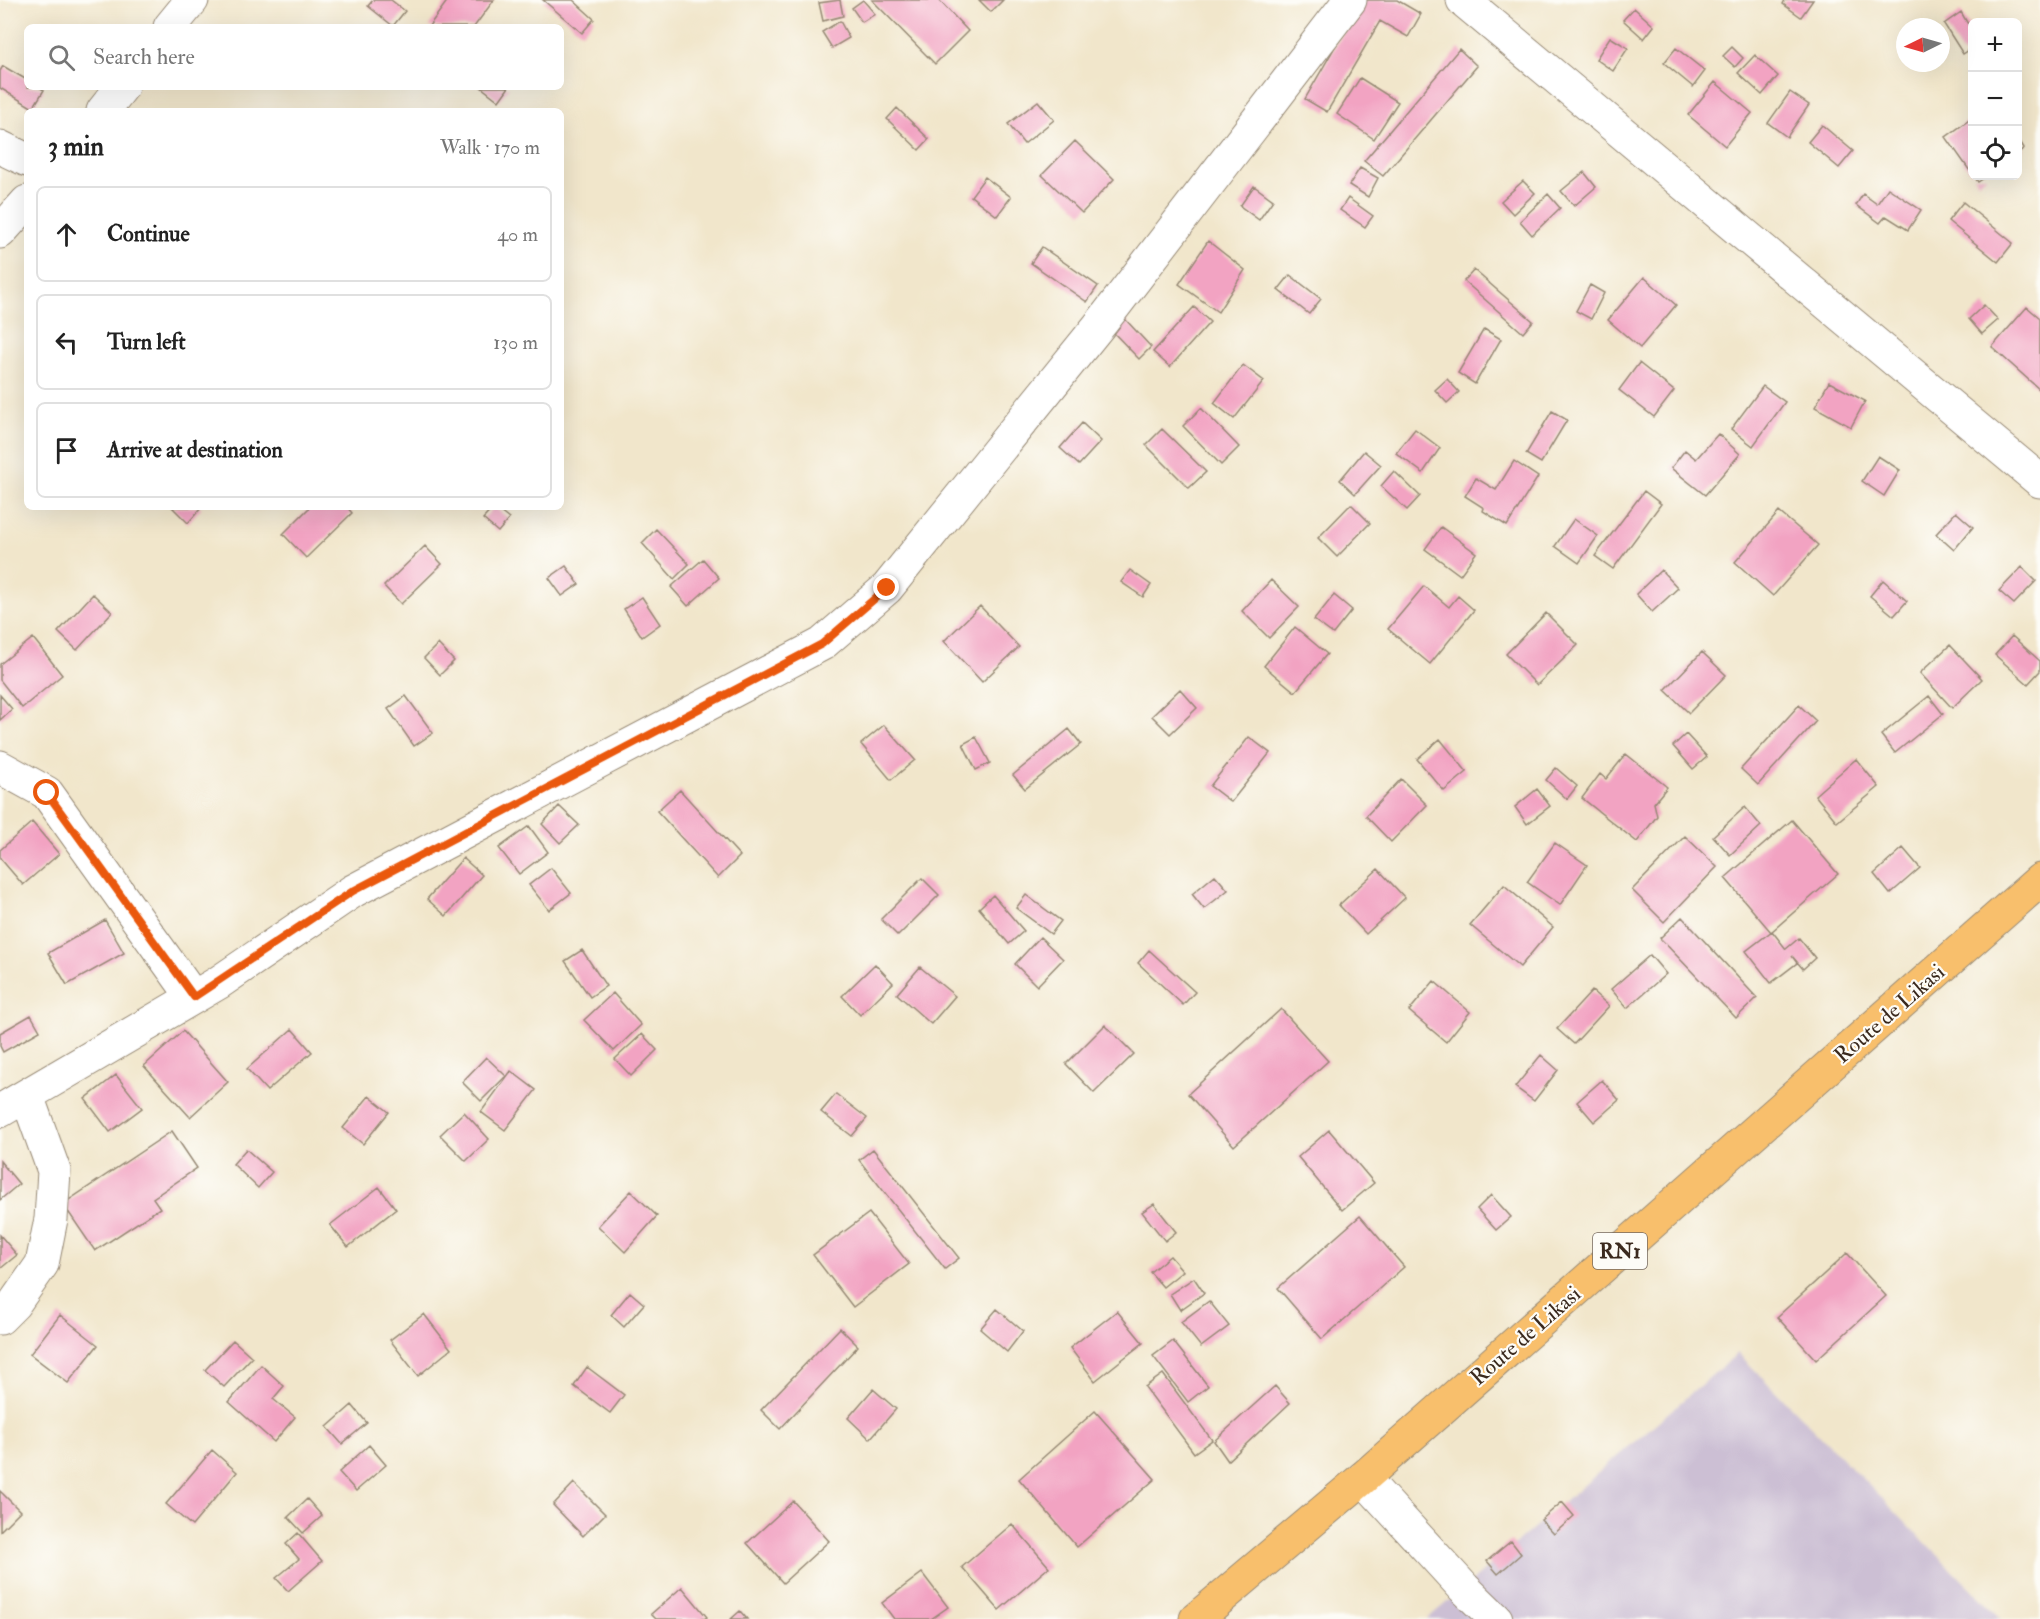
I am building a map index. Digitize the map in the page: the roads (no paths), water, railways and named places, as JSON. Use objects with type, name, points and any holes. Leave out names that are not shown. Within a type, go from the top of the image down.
[{"type":"highway","name":"Route de Likasi","points":[[1196,1619],[1363,1478],[2040,880]]},
{"type":"street","points":[[172,24],[192,0]]},
{"type":"street","points":[[0,1318],[14,1304],[42,1264],[51,1219],[54,1171],[14,1104],[194,997],[353,891],[822,644],[887,588],[1102,322],[1350,0]]},
{"type":"street","points":[[1463,0],[2040,481]]},
{"type":"street","points":[[105,108],[120,90]]},
{"type":"street","points":[[0,147],[24,159]]},
{"type":"street","points":[[0,232],[24,205]]},
{"type":"street","points":[[0,767],[47,793],[194,997]]},
{"type":"street","points":[[1363,1478],[1464,1588],[1496,1619]]}]
